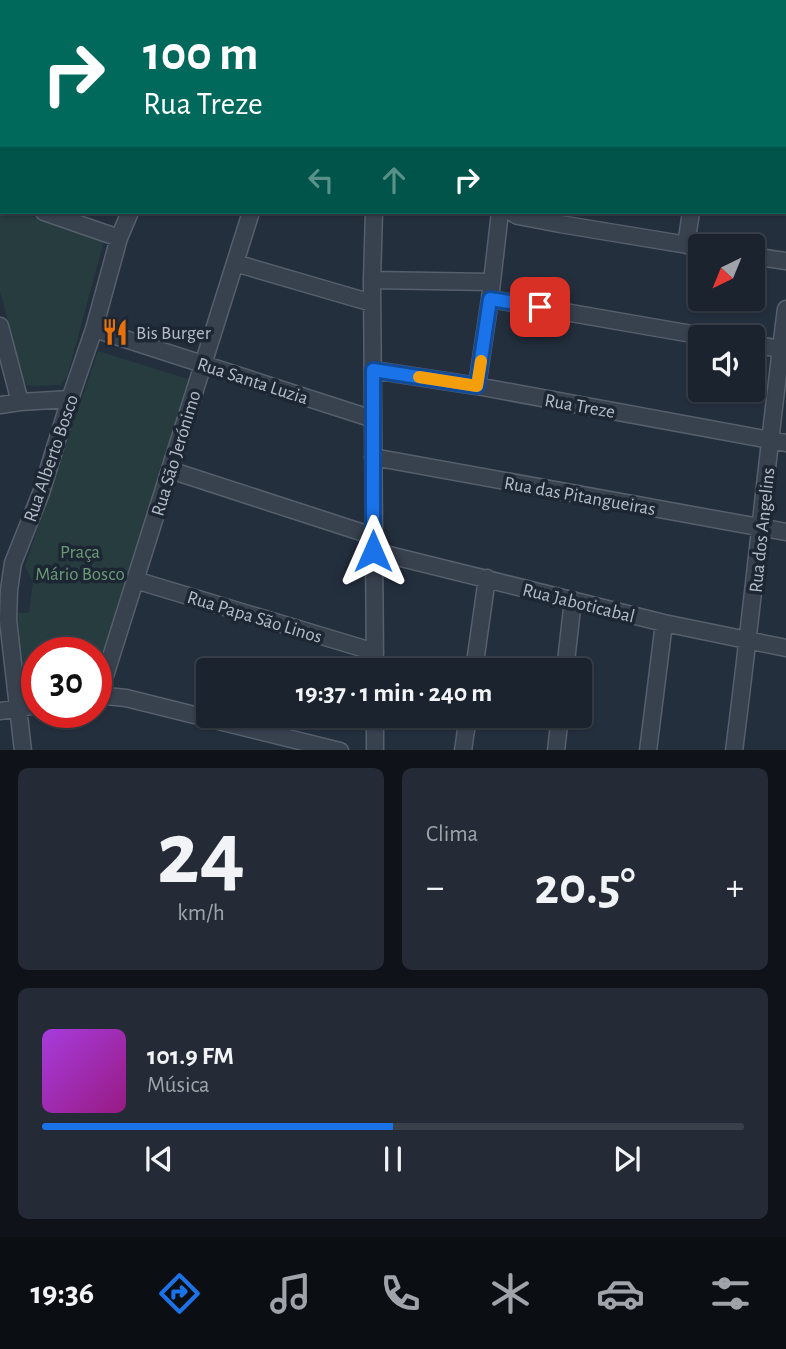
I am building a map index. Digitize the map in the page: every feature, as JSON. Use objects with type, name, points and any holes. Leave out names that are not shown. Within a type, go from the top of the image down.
[{"type":"street","points":[[50,214],[119,238]]},
{"type":"street","name":"Rua Alberto Bosco","points":[[23,750],[8,620],[6,564],[41,493],[94,330],[119,238],[129,214]]},
{"type":"street","name":"Rua São Jerónimo","points":[[112,651],[250,214]]},
{"type":"street","points":[[374,214],[372,303],[375,658]]},
{"type":"street","points":[[477,386],[500,214]]},
{"type":"street","points":[[521,214],[688,245]]},
{"type":"street","points":[[594,229],[598,214]]},
{"type":"street","points":[[691,214],[692,234]]},
{"type":"street","points":[[765,258],[786,261]]},
{"type":"street","points":[[235,263],[372,303]]},
{"type":"street","points":[[372,280],[491,282]]},
{"type":"street","points":[[490,299],[688,333]]},
{"type":"street","name":"Rua dos Angelins","points":[[734,750],[760,528],[778,442],[786,309]]},
{"type":"street","points":[[0,326],[20,402]]},
{"type":"street","name":"Rua Santa Luzia","points":[[94,330],[373,419]]},
{"type":"street","points":[[765,347],[783,350]]},
{"type":"street","name":"Rua Treze","points":[[373,370],[477,386],[778,442]]},
{"type":"street","points":[[0,405],[70,399]]},
{"type":"street","name":"Rua das Pitangueiras","points":[[373,457],[786,532]]},
{"type":"street","name":"Rua Jaboticabal","points":[[170,470],[373,543],[487,578],[664,623],[786,648]]},
{"type":"street","points":[[476,658],[487,578]]},
{"type":"street","name":"Rua Papa São Linos","points":[[135,580],[375,652]]},
{"type":"street","points":[[566,658],[573,600]]},
{"type":"street","points":[[648,750],[664,623]]},
{"type":"street","points":[[112,696],[309,747],[332,750]]},
{"type":"street","points":[[0,711],[21,707]]},
{"type":"street","points":[[375,728],[376,750]]},
{"type":"street","points":[[464,750],[467,728]]},
{"type":"street","points":[[556,750],[559,728]]},
{"type":"green space","points":[[0,214],[26,214],[104,241],[67,377],[60,385],[31,386],[24,381],[0,291]]},
{"type":"green space","name":"Praça Mário Bosco","points":[[98,351],[191,380],[112,637],[21,637],[21,666],[16,613],[29,613],[33,582],[25,566]]},
{"type":"slow traffic","points":[[419,377],[477,386],[481,361]]},
{"type":"place","name":"Bis Burger","points":[[115,332]]},
{"type":"route","points":[[373,551],[373,370],[477,386],[490,299],[540,307]]}]
